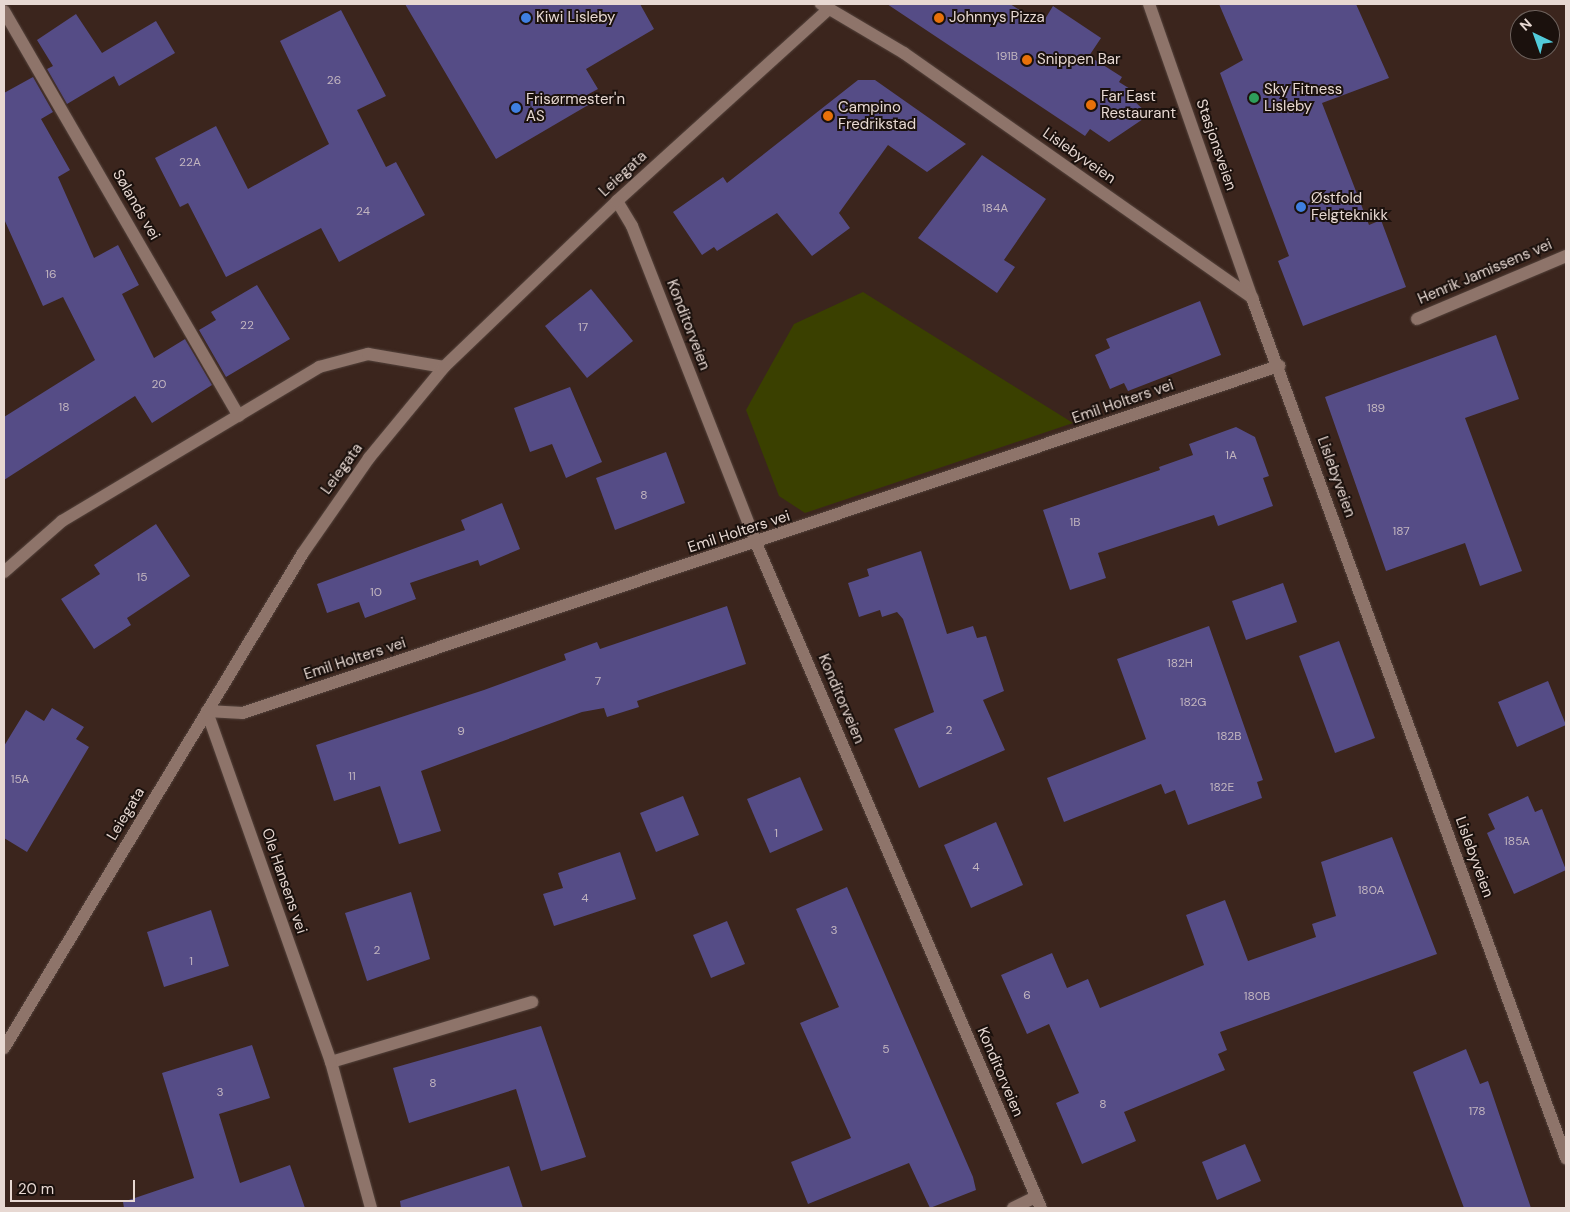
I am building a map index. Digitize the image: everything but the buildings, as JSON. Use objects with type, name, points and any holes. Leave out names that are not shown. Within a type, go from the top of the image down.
[{"type":"street","name":"Stasjonsveien","points":[[1149,4],[1252,298]]},
{"type":"street","name":"Lislebyveien","points":[[828,5],[904,53],[1252,298],[1279,366],[1566,1158]]},
{"type":"street","name":"Leiegata","points":[[4,1048],[315,534],[369,458],[444,367],[617,201],[828,5]]},
{"type":"street","name":"Sølands vei","points":[[4,11],[239,416]]},
{"type":"street","name":"Konditorveien","points":[[617,201],[632,226],[756,543],[1039,1203]]},
{"type":"street","name":"Henrik Jamissens vei","points":[[1417,319],[1566,256]]},
{"type":"street","points":[[4,572],[62,521],[319,367],[368,354],[444,367]]},
{"type":"street","name":"Emil Holters vei","points":[[207,710],[243,712],[756,543],[1279,366]]},
{"type":"street","name":"Ole Hansens vei","points":[[207,710],[331,1062],[371,1208]]},
{"type":"street","points":[[331,1062],[532,1002]]},
{"type":"street","points":[[1013,1208],[1039,1203]]},
{"type":"green space","points":[[863,292],[1073,423],[805,513],[779,496],[746,410],[794,324]]},
{"type":"place","name":"Kiwi Lisleby","points":[[526,18]]},
{"type":"place","name":"Johnnys Pizza","points":[[939,18]]},
{"type":"place","name":"Snippen Bar","points":[[1027,60]]},
{"type":"place","name":"Sky Fitness Lisleby","points":[[1254,98]]},
{"type":"place","name":"Far East Restaurant","points":[[1091,105]]},
{"type":"place","name":"Frisørmester'n AS","points":[[516,108]]},
{"type":"place","name":"Campino Fredrikstad","points":[[828,116]]},
{"type":"place","name":"Østfold Felgteknikk","points":[[1301,207]]}]
